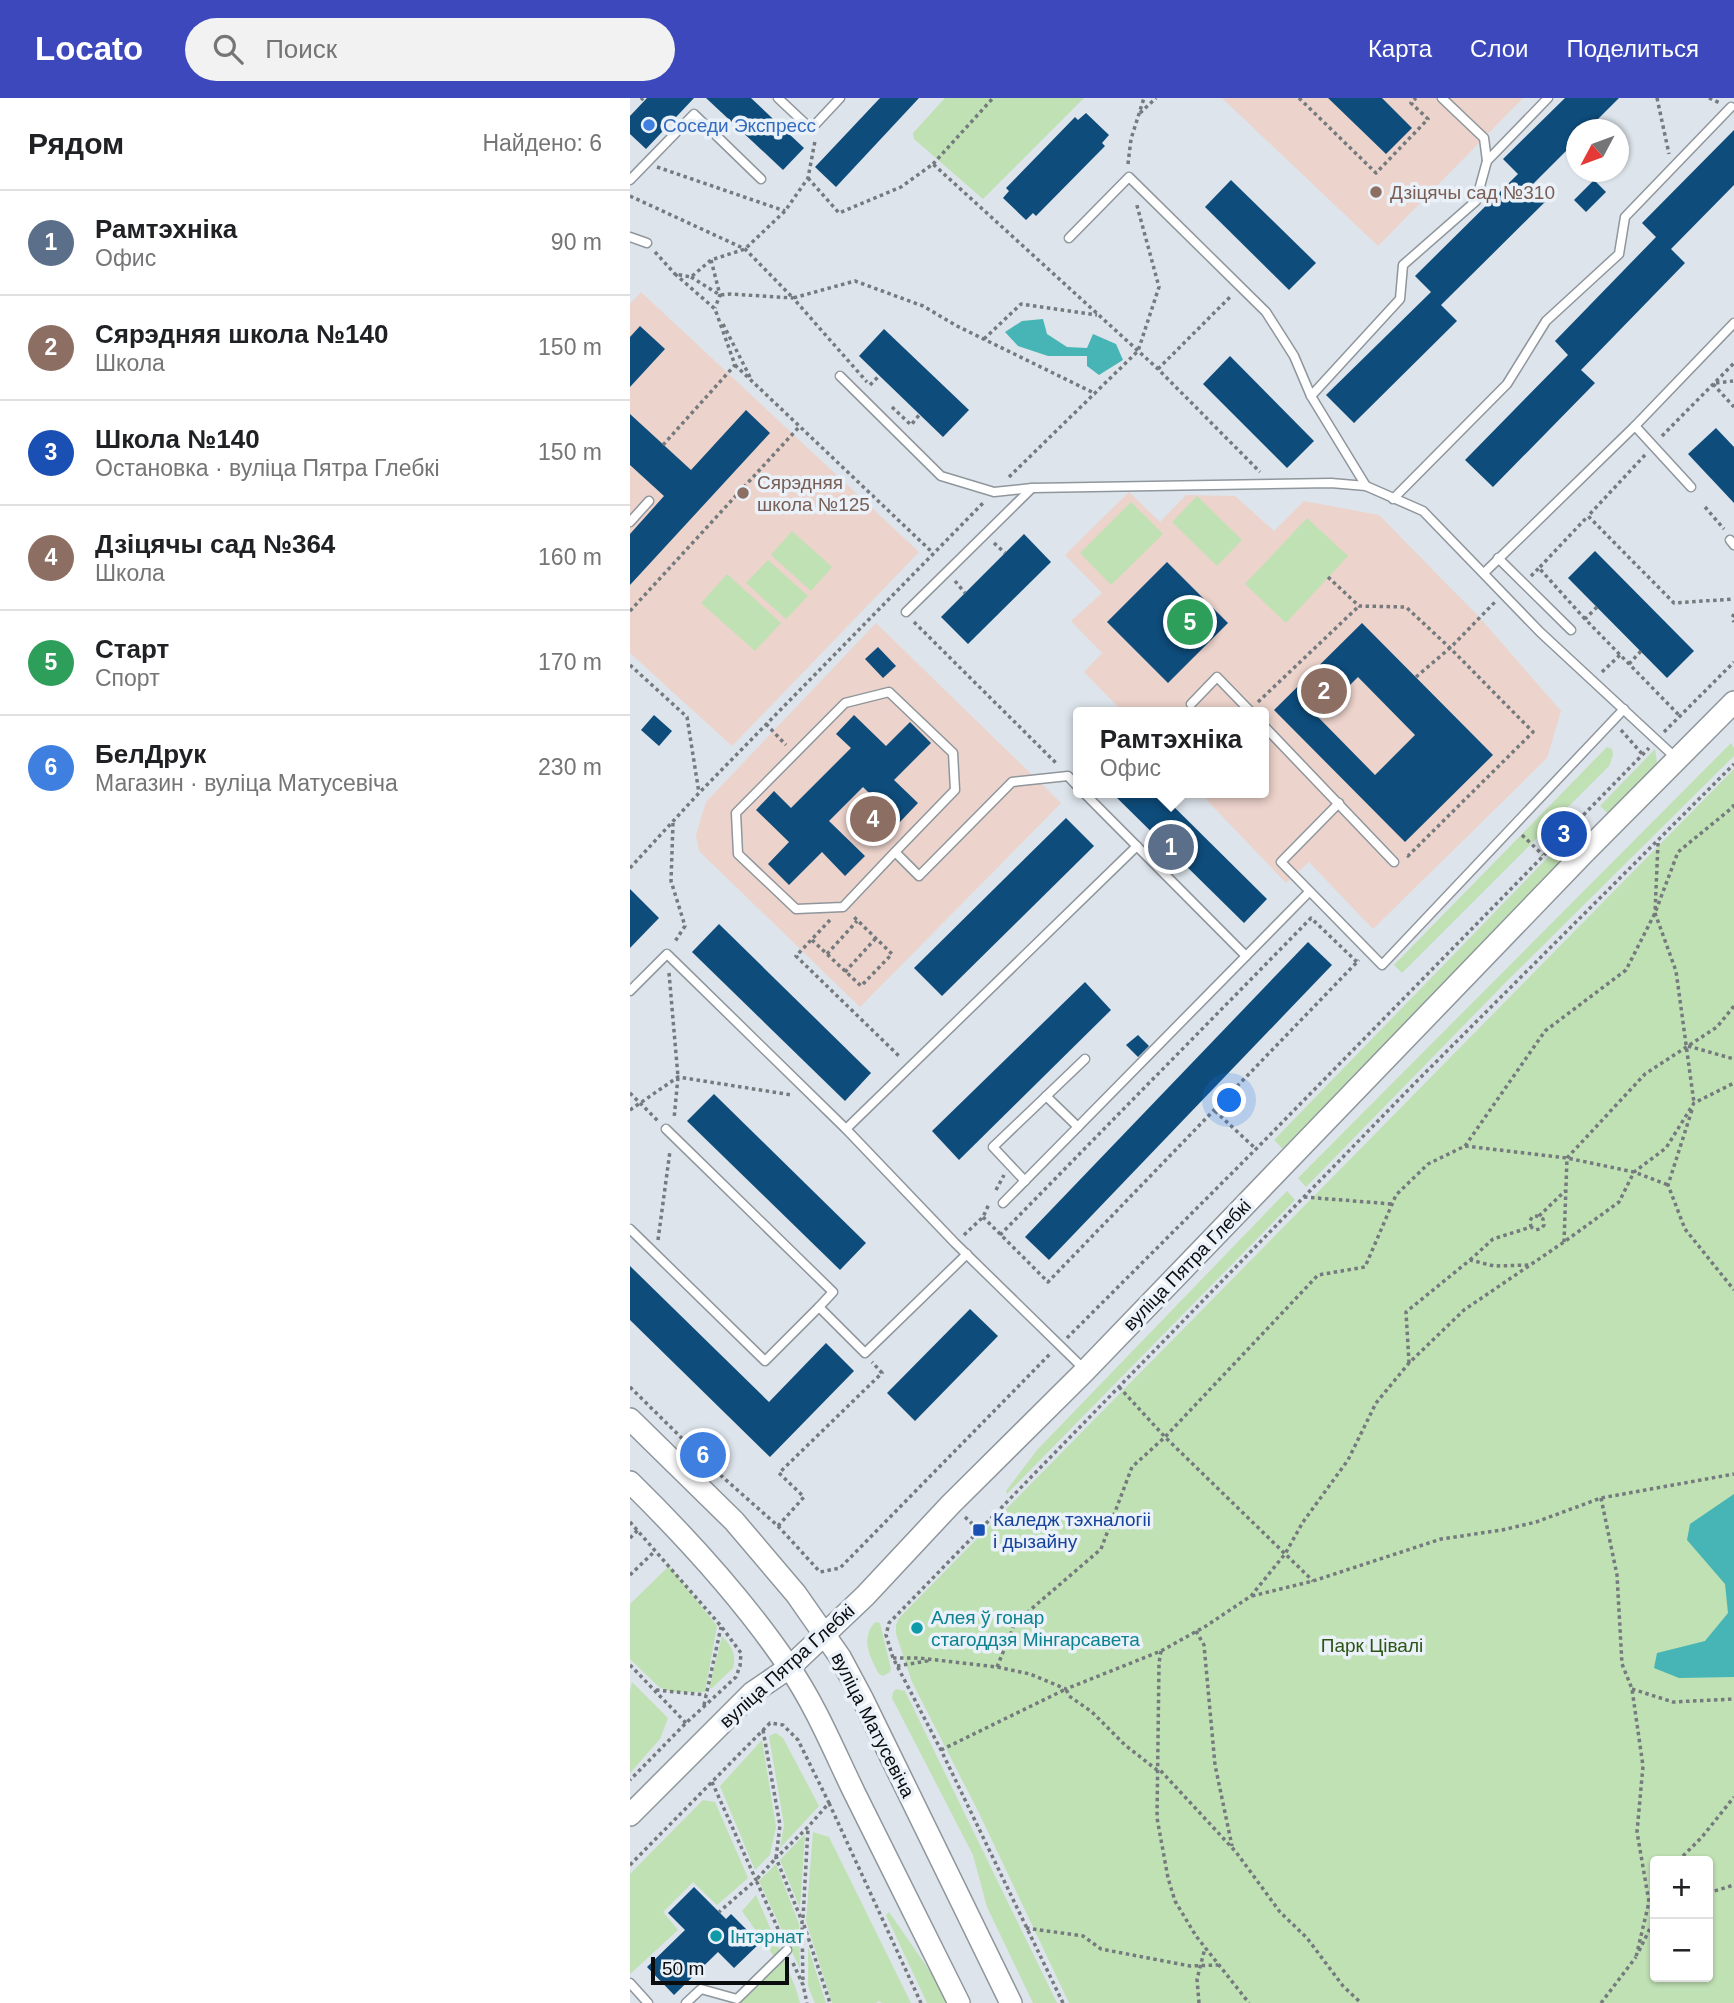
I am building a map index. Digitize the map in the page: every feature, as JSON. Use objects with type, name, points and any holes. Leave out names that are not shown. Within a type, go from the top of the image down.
[{"type":"main road","name":"вуліца Пятра Глебкі","points":[[630,1815],[751,1693],[790,1667],[865,1596],[951,1504],[1085,1371],[1583,854],[1734,702]]},
{"type":"main road","name":"вуліца Матусевіча","points":[[630,1419],[734,1521],[796,1594],[825,1634],[863,1700],[1011,2003]]},
{"type":"main road","points":[[630,1482],[716,1573],[790,1667],[822,1724],[959,2003]]},
{"type":"lane","points":[[779,98],[811,129],[840,98]]},
{"type":"lane","points":[[1311,396],[1400,299],[1403,265],[1476,201],[1487,161],[1484,138],[1442,98]]},
{"type":"lane","points":[[1487,161],[1548,98]]},
{"type":"lane","points":[[1393,499],[1507,384],[1546,321],[1619,254],[1625,217],[1731,107]]},
{"type":"lane","points":[[630,180],[694,114],[761,179]]},
{"type":"lane","points":[[1069,238],[1129,177],[1266,312],[1294,356],[1311,396],[1366,486]]},
{"type":"lane","points":[[630,237],[647,243]]},
{"type":"lane","points":[[1484,573],[1635,426],[1734,323]]},
{"type":"lane","points":[[840,376],[941,476],[994,492],[1032,488],[1331,483],[1366,486],[1423,511],[1540,632],[1677,759]]},
{"type":"lane","points":[[1635,426],[1691,487]]},
{"type":"lane","points":[[906,612],[1032,488]]},
{"type":"lane","points":[[630,522],[649,501]]},
{"type":"lane","points":[[1498,558],[1571,631]]},
{"type":"lane","points":[[1191,704],[1217,677],[1246,707]]},
{"type":"lane","points":[[889,692],[953,753],[955,790],[895,852],[843,907],[796,909],[738,854],[736,813],[845,703],[889,692]]},
{"type":"lane","points":[[1339,803],[1282,862],[1382,965],[1624,709]]},
{"type":"lane","points":[[1269,731],[1394,862]]},
{"type":"lane","points":[[895,852],[919,876],[1012,782],[1068,776],[1073,782]]},
{"type":"lane","points":[[1089,798],[1246,956]]},
{"type":"lane","points":[[846,1129],[1136,846]]},
{"type":"lane","points":[[1003,1203],[1309,892]]},
{"type":"lane","points":[[630,991],[667,954],[846,1129],[955,1243],[1085,1371]]},
{"type":"lane","points":[[1025,1181],[993,1147],[1085,1059]]},
{"type":"lane","points":[[1046,1096],[1078,1127]]},
{"type":"lane","points":[[630,1229],[765,1361],[833,1292],[669,1133]]},
{"type":"lane","points":[[819,1307],[865,1353],[967,1254]]},
{"type":"lane","points":[[686,2003],[701,1989],[737,1999],[788,1950]]},
{"type":"lane","points":[[630,1983],[648,2003]]},
{"type":"path","points":[[808,177],[839,214],[901,187],[933,164],[993,98]]},
{"type":"path","points":[[1138,351],[1159,287],[1129,177],[1131,139],[1144,98]]},
{"type":"path","points":[[1138,115],[1156,98]]},
{"type":"path","points":[[1299,98],[1376,173],[1428,120],[1411,103],[1416,98]]},
{"type":"path","points":[[1657,98],[1672,168]]},
{"type":"path","points":[[691,277],[711,260],[746,248],[785,211],[808,177],[820,119]]},
{"type":"path","points":[[646,164],[785,211]]},
{"type":"path","points":[[933,164],[1158,369],[1274,485]]},
{"type":"path","points":[[630,197],[746,248],[878,393]]},
{"type":"path","points":[[647,243],[675,274],[715,309],[753,382]]},
{"type":"path","points":[[711,260],[720,295],[715,309],[735,365],[933,553]]},
{"type":"path","points":[[675,274],[691,277],[720,295],[793,298],[855,281],[923,306],[1096,394]]},
{"type":"path","points":[[1158,369],[1241,286]]},
{"type":"path","points":[[984,339],[1021,304],[1100,316]]},
{"type":"path","points":[[1679,715],[1539,568],[1734,363]]},
{"type":"path","points":[[663,445],[735,365]]},
{"type":"path","points":[[870,385],[879,376]]},
{"type":"path","points":[[1713,384],[1733,381]]},
{"type":"path","points":[[1713,384],[1734,407]]},
{"type":"path","points":[[886,401],[911,425],[920,414]]},
{"type":"path","points":[[630,611],[800,427]]},
{"type":"path","points":[[1705,507],[1732,541]]},
{"type":"path","points":[[1588,516],[1674,603],[1734,599]]},
{"type":"path","points":[[1002,535],[994,543],[1005,553]]},
{"type":"path","points":[[1328,577],[1359,606],[1406,607],[1533,732],[1408,856],[1399,847]]},
{"type":"path","points":[[954,581],[965,593]]},
{"type":"path","points":[[1416,677],[1495,603]]},
{"type":"path","points":[[1257,704],[1359,606]]},
{"type":"path","points":[[1585,619],[1597,607]]},
{"type":"path","points":[[630,868],[765,724],[879,609]]},
{"type":"path","points":[[921,613],[913,621],[1043,749]]},
{"type":"path","points":[[1734,614],[1734,622]]},
{"type":"path","points":[[1629,664],[1640,651]]},
{"type":"path","points":[[630,1387],[708,1464],[778,1526],[820,1572],[840,1568],[1734,662]]},
{"type":"path","points":[[630,665],[687,716],[699,793]]},
{"type":"path","points":[[765,724],[795,754]]},
{"type":"path","points":[[1063,2003],[941,1750],[893,1658],[886,1635],[889,1623],[1414,1084],[1734,764]]},
{"type":"path","points":[[997,1667],[1015,1623],[1101,1549],[1132,1466],[1165,1437],[1318,1275],[1365,1267],[1396,1195],[1428,1164],[1465,1146],[1545,1031],[1626,970],[1655,913],[1678,852],[1733,807],[1734,802]]},
{"type":"path","points":[[656,1255],[678,1077],[667,954],[685,926],[671,881],[673,821]]},
{"type":"path","points":[[1514,827],[1543,855]]},
{"type":"path","points":[[1658,841],[1655,913],[1676,971],[1694,1103],[1668,1185],[1685,1229],[1734,1290]]},
{"type":"path","points":[[812,940],[861,986],[892,954],[843,907],[796,956],[910,1066]]},
{"type":"path","points":[[1000,1234],[1311,918],[1357,962]]},
{"type":"path","points":[[827,954],[857,921]]},
{"type":"path","points":[[845,972],[876,938]]},
{"type":"path","points":[[955,1243],[983,1217],[1048,1282],[1368,951]]},
{"type":"path","points":[[1564,1242],[1567,1158],[1645,1074],[1717,1027],[1734,1006]]},
{"type":"path","points":[[1688,1046],[1734,1059]]},
{"type":"path","points":[[630,1110],[678,1077],[814,1098]]},
{"type":"path","points":[[941,1750],[1066,1689],[1161,1651],[1251,1596],[1285,1554],[1303,1522],[1348,1460],[1376,1403],[1409,1363],[1465,1310],[1619,1202],[1634,1172],[1665,1148],[1694,1103],[1734,1083]]},
{"type":"path","points":[[630,1093],[669,1133]]},
{"type":"path","points":[[1215,1111],[1256,1149]]},
{"type":"path","points":[[1465,1146],[1567,1158],[1634,1172],[1668,1185]]},
{"type":"path","points":[[1531,1227],[1532,1217],[1539,1216],[1566,1191]]},
{"type":"path","points":[[1304,1198],[1392,1204]]},
{"type":"path","points":[[1409,1363],[1406,1312],[1493,1239],[1531,1227],[1536,1230],[1542,1228],[1544,1221],[1539,1216]]},
{"type":"path","points":[[1470,1260],[1494,1266],[1531,1265]]},
{"type":"path","points":[[778,1526],[804,1497],[779,1474],[882,1373],[865,1353]]},
{"type":"path","points":[[1119,1386],[1165,1437],[1313,1581]]},
{"type":"path","points":[[1251,1596],[1313,1581],[1441,1539],[1536,1522],[1601,1498],[1734,1474]]},
{"type":"path","points":[[1601,1498],[1616,1574],[1622,1664],[1632,1689],[1643,1766],[1637,1832],[1649,1902],[1636,1957]]},
{"type":"path","points":[[630,1522],[722,1626],[741,1653],[736,1677],[630,1780]]},
{"type":"path","points":[[630,1538],[638,1530]]},
{"type":"path","points":[[630,1575],[655,1551]]},
{"type":"path","points":[[704,1707],[722,1626]]},
{"type":"path","points":[[1196,1632],[1204,1645],[1215,1765],[1233,1848]]},
{"type":"path","points":[[1161,1651],[1157,1818],[1168,1878],[1175,1901],[1196,1936],[1249,2003]]},
{"type":"path","points":[[893,1658],[929,1659],[997,1667],[1030,1674],[1066,1689],[1069,1696],[1092,1712],[1125,1745],[1160,1770],[1233,1848],[1280,1912],[1307,1938],[1343,1986],[1361,2003]]},
{"type":"path","points":[[897,1666],[929,1659]]},
{"type":"path","points":[[631,1665],[686,1723]]},
{"type":"path","points":[[630,1672],[631,1665]]},
{"type":"path","points":[[1632,1689],[1673,1702],[1734,1699]]},
{"type":"path","points":[[654,1690],[706,1695]]},
{"type":"path","points":[[630,1865],[770,1723],[783,1725],[798,1740],[920,2003]]},
{"type":"path","points":[[763,1730],[780,1825],[776,1858],[803,1922],[830,2003]]},
{"type":"path","points":[[712,1782],[788,1950],[803,1985],[807,2003]]},
{"type":"path","points":[[1683,1856],[1734,1797]]},
{"type":"path","points":[[719,1912],[756,1880],[829,1803]]},
{"type":"path","points":[[803,1985],[808,1827]]},
{"type":"path","points":[[1713,1891],[1734,1885]]},
{"type":"path","points":[[1601,2003],[1636,1957],[1655,1919]]},
{"type":"path","points":[[1026,1928],[1083,1936],[1101,1949],[1190,1966],[1217,1965]]},
{"type":"path","points":[[1199,2003],[1197,1979],[1205,1948]]},
{"type":"shaded area","name":"Дзіцячы сад №310","points":[[1222,98],[1523,98],[1378,246]]},
{"type":"shaded area","name":"Сярэдняя школа №125","points":[[641,292],[919,552],[732,746],[630,653],[630,304]]},
{"type":"shaded area","points":[[1129,492],[1160,522],[1186,495],[1235,496],[1274,531],[1304,501],[1379,515],[1480,618],[1561,711],[1547,758],[1373,929],[1309,862],[1286,883],[1205,798],[1269,798],[1269,707],[1118,707],[1084,672],[1102,653],[1071,621],[1102,593],[1065,555]]},
{"type":"shaded area","points":[[876,623],[1061,803],[860,1007],[699,851],[696,835],[706,802]]},
{"type":"green space","points":[[945,98],[1084,98],[983,199],[914,139],[913,133]]},
{"type":"green space","points":[[1197,496],[1242,540],[1217,566],[1172,522]]},
{"type":"green space","points":[[1131,502],[1163,534],[1111,585],[1080,553]]},
{"type":"green space","points":[[1307,518],[1348,556],[1286,623],[1245,584]]},
{"type":"green space","points":[[792,531],[832,567],[811,591],[771,555]]},
{"type":"green space","points":[[768,560],[808,596],[786,619],[746,583]]},
{"type":"green space","points":[[727,574],[781,623],[755,651],[701,603]]},
{"type":"green space","points":[[1731,743],[1734,756],[1507,981],[1306,1187],[1298,1178]]},
{"type":"green space","points":[[1607,747],[1612,749],[1613,755],[1609,766],[1402,973],[1394,965]]},
{"type":"green space","points":[[1655,749],[1655,772],[1611,816],[1600,806]]},
{"type":"green space","name":"Парк Цівалі","points":[[1734,769],[1734,2003],[1069,2003],[979,1813],[912,1682],[896,1634],[899,1618]]},
{"type":"green space","points":[[1557,848],[1566,858],[1283,1149],[1274,1140]]},
{"type":"green space","points":[[1287,1191],[1295,1200],[1007,1494],[1006,1491],[1037,1450]]},
{"type":"green space","points":[[669,1566],[717,1626],[705,1692],[672,1692],[659,1687],[630,1659],[630,1604]]},
{"type":"green space","points":[[875,1622],[880,1623],[891,1669],[883,1676],[872,1661],[868,1648],[868,1635]]},
{"type":"green space","points":[[722,1636],[732,1650],[733,1668],[709,1688]]},
{"type":"green space","points":[[632,1682],[668,1718],[660,1739],[630,1773],[630,1692]]},
{"type":"green space","points":[[896,1689],[905,1691],[1057,2003],[1033,2003],[987,1907],[973,1855],[892,1698]]},
{"type":"green space","points":[[776,1733],[783,1738],[819,1806],[780,1848],[784,1825],[769,1736]]},
{"type":"green space","points":[[762,1740],[776,1827],[770,1855],[755,1870],[720,1786]]},
{"type":"green space","points":[[703,1800],[715,1802],[748,1878],[717,1905],[693,1882],[663,1912],[678,1930],[630,1974],[630,1874]]},
{"type":"green space","points":[[813,1832],[829,1837],[911,2003],[832,2003],[806,1921]]},
{"type":"green space","points":[[805,1834],[800,1908],[780,1860]]},
{"type":"green space","points":[[776,1864],[799,1924],[800,1969],[759,1881]]},
{"type":"green space","points":[[756,1895],[800,2003],[731,2003],[778,1962],[742,1911]]},
{"type":"green space","points":[[889,1912],[938,1983],[947,2003],[927,2003],[886,1915]]},
{"type":"green space","points":[[808,1947],[826,2003],[815,2003],[808,1986]]},
{"type":"water","points":[[1043,319],[1047,334],[1067,347],[1087,348],[1093,334],[1116,344],[1123,360],[1099,375],[1087,366],[1087,356],[1048,356],[1018,346],[1005,332],[1022,321]]},
{"type":"water","points":[[1734,1494],[1734,1677],[1679,1678],[1654,1668],[1657,1653],[1705,1641],[1728,1613],[1725,1584],[1687,1540],[1690,1524]]},
{"type":"building","name":"Соседи Экспресс","points":[[647,98],[694,98],[646,149],[630,134],[630,116]]},
{"type":"building","points":[[706,98],[751,98],[804,148],[783,170]]},
{"type":"building","points":[[880,98],[919,98],[836,187],[815,167]]},
{"type":"building","points":[[1328,98],[1382,98],[1412,128],[1386,154]]},
{"type":"building","points":[[1565,98],[1619,98],[1598,119],[1566,119],[1566,151],[1532,185],[1547,200],[1441,305],[1457,321],[1354,423],[1326,395],[1431,292],[1415,276],[1518,174],[1503,159]]},
{"type":"building","points":[[1086,113],[1109,135],[1102,143],[1105,146],[1036,216],[1033,213],[1026,220],[1003,198],[1009,191],[1006,188],[1075,117],[1078,120]]},
{"type":"building","points":[[1734,130],[1734,185],[1671,249],[1685,263],[1581,370],[1595,383],[1493,487],[1465,460],[1568,355],[1555,341],[1656,237],[1642,223]]},
{"type":"building","points":[[1231,180],[1316,263],[1289,290],[1205,207]]},
{"type":"building","points":[[1592,182],[1596,182],[1606,192],[1586,212],[1574,200]]},
{"type":"building","points":[[640,326],[665,349],[630,387],[630,337]]},
{"type":"building","points":[[884,329],[969,410],[943,437],[859,356]]},
{"type":"building","points":[[1230,356],[1314,441],[1287,468],[1203,384]]},
{"type":"building","points":[[746,410],[770,433],[630,585],[630,534],[664,496],[630,465],[630,414],[691,470]]},
{"type":"building","points":[[1716,428],[1734,447],[1734,503],[1688,454]]},
{"type":"building","points":[[1024,534],[1051,562],[968,644],[941,617]]},
{"type":"building","points":[[1595,551],[1694,651],[1667,678],[1568,578]]},
{"type":"building","points":[[1167,562],[1228,623],[1168,683],[1107,622]]},
{"type":"building","points":[[1362,623],[1493,755],[1405,842],[1274,710]],"holes":[[[1358,677],[1415,735],[1375,775],[1318,717]]]},
{"type":"building","points":[[878,647],[896,666],[883,678],[865,659]]},
{"type":"building","points":[[654,715],[672,731],[659,746],[641,730]]},
{"type":"building","points":[[854,715],[886,746],[910,722],[931,743],[894,780],[918,803],[899,823],[863,787],[829,821],[865,856],[845,876],[822,852],[789,885],[768,864],[789,842],[756,810],[774,791],[791,808],[851,748],[836,734]]},
{"type":"building","points":[[1117,798],[1165,798],[1267,899],[1244,923]]},
{"type":"building","points":[[1066,818],[1094,846],[942,996],[914,968]]},
{"type":"building","points":[[630,889],[659,918],[630,948]]},
{"type":"building","points":[[719,924],[871,1073],[845,1101],[692,952]]},
{"type":"building","points":[[1308,942],[1332,965],[1049,1260],[1025,1237]]},
{"type":"building","points":[[1085,982],[1111,1010],[959,1160],[932,1131]]},
{"type":"building","points":[[1138,1035],[1149,1046],[1138,1057],[1126,1045]]},
{"type":"building","points":[[714,1094],[866,1243],[840,1270],[687,1121]]},
{"type":"building","points":[[630,1266],[769,1402],[826,1343],[854,1371],[770,1457],[630,1320]]},
{"type":"building","points":[[970,1309],[998,1336],[915,1421],[887,1393]]},
{"type":"building","name":"Інтэрнат","points":[[694,1887],[726,1919],[731,1914],[760,1943],[734,1968],[718,1952],[674,1995],[647,1967],[685,1930],[668,1913]]},
{"type":"place","name":"Соседи Экспресс","points":[[649,125]]},
{"type":"place","name":"Дзіцячы сад №310","points":[[1376,192]]},
{"type":"place","name":"Сярэдняя школа №125","points":[[743,493]]},
{"type":"place","name":"Старт","points":[[1190,622]]},
{"type":"place","name":"Сярэдняя школа №140","points":[[1324,691]]},
{"type":"place","name":"Дзіцячы сад №364","points":[[873,819]]},
{"type":"place","name":"Школа №140","points":[[1564,834]]},
{"type":"place","name":"Рамтэхніка","points":[[1171,847]]},
{"type":"place","name":"БелДрук","points":[[703,1455]]},
{"type":"place","name":"Каледж тэхналогіі і дызайну","points":[[979,1530]]},
{"type":"place","name":"Алея ў гонар стагоддзя Мінгарсавета","points":[[917,1628]]},
{"type":"place","name":"Інтэрнат","points":[[716,1936]]}]
